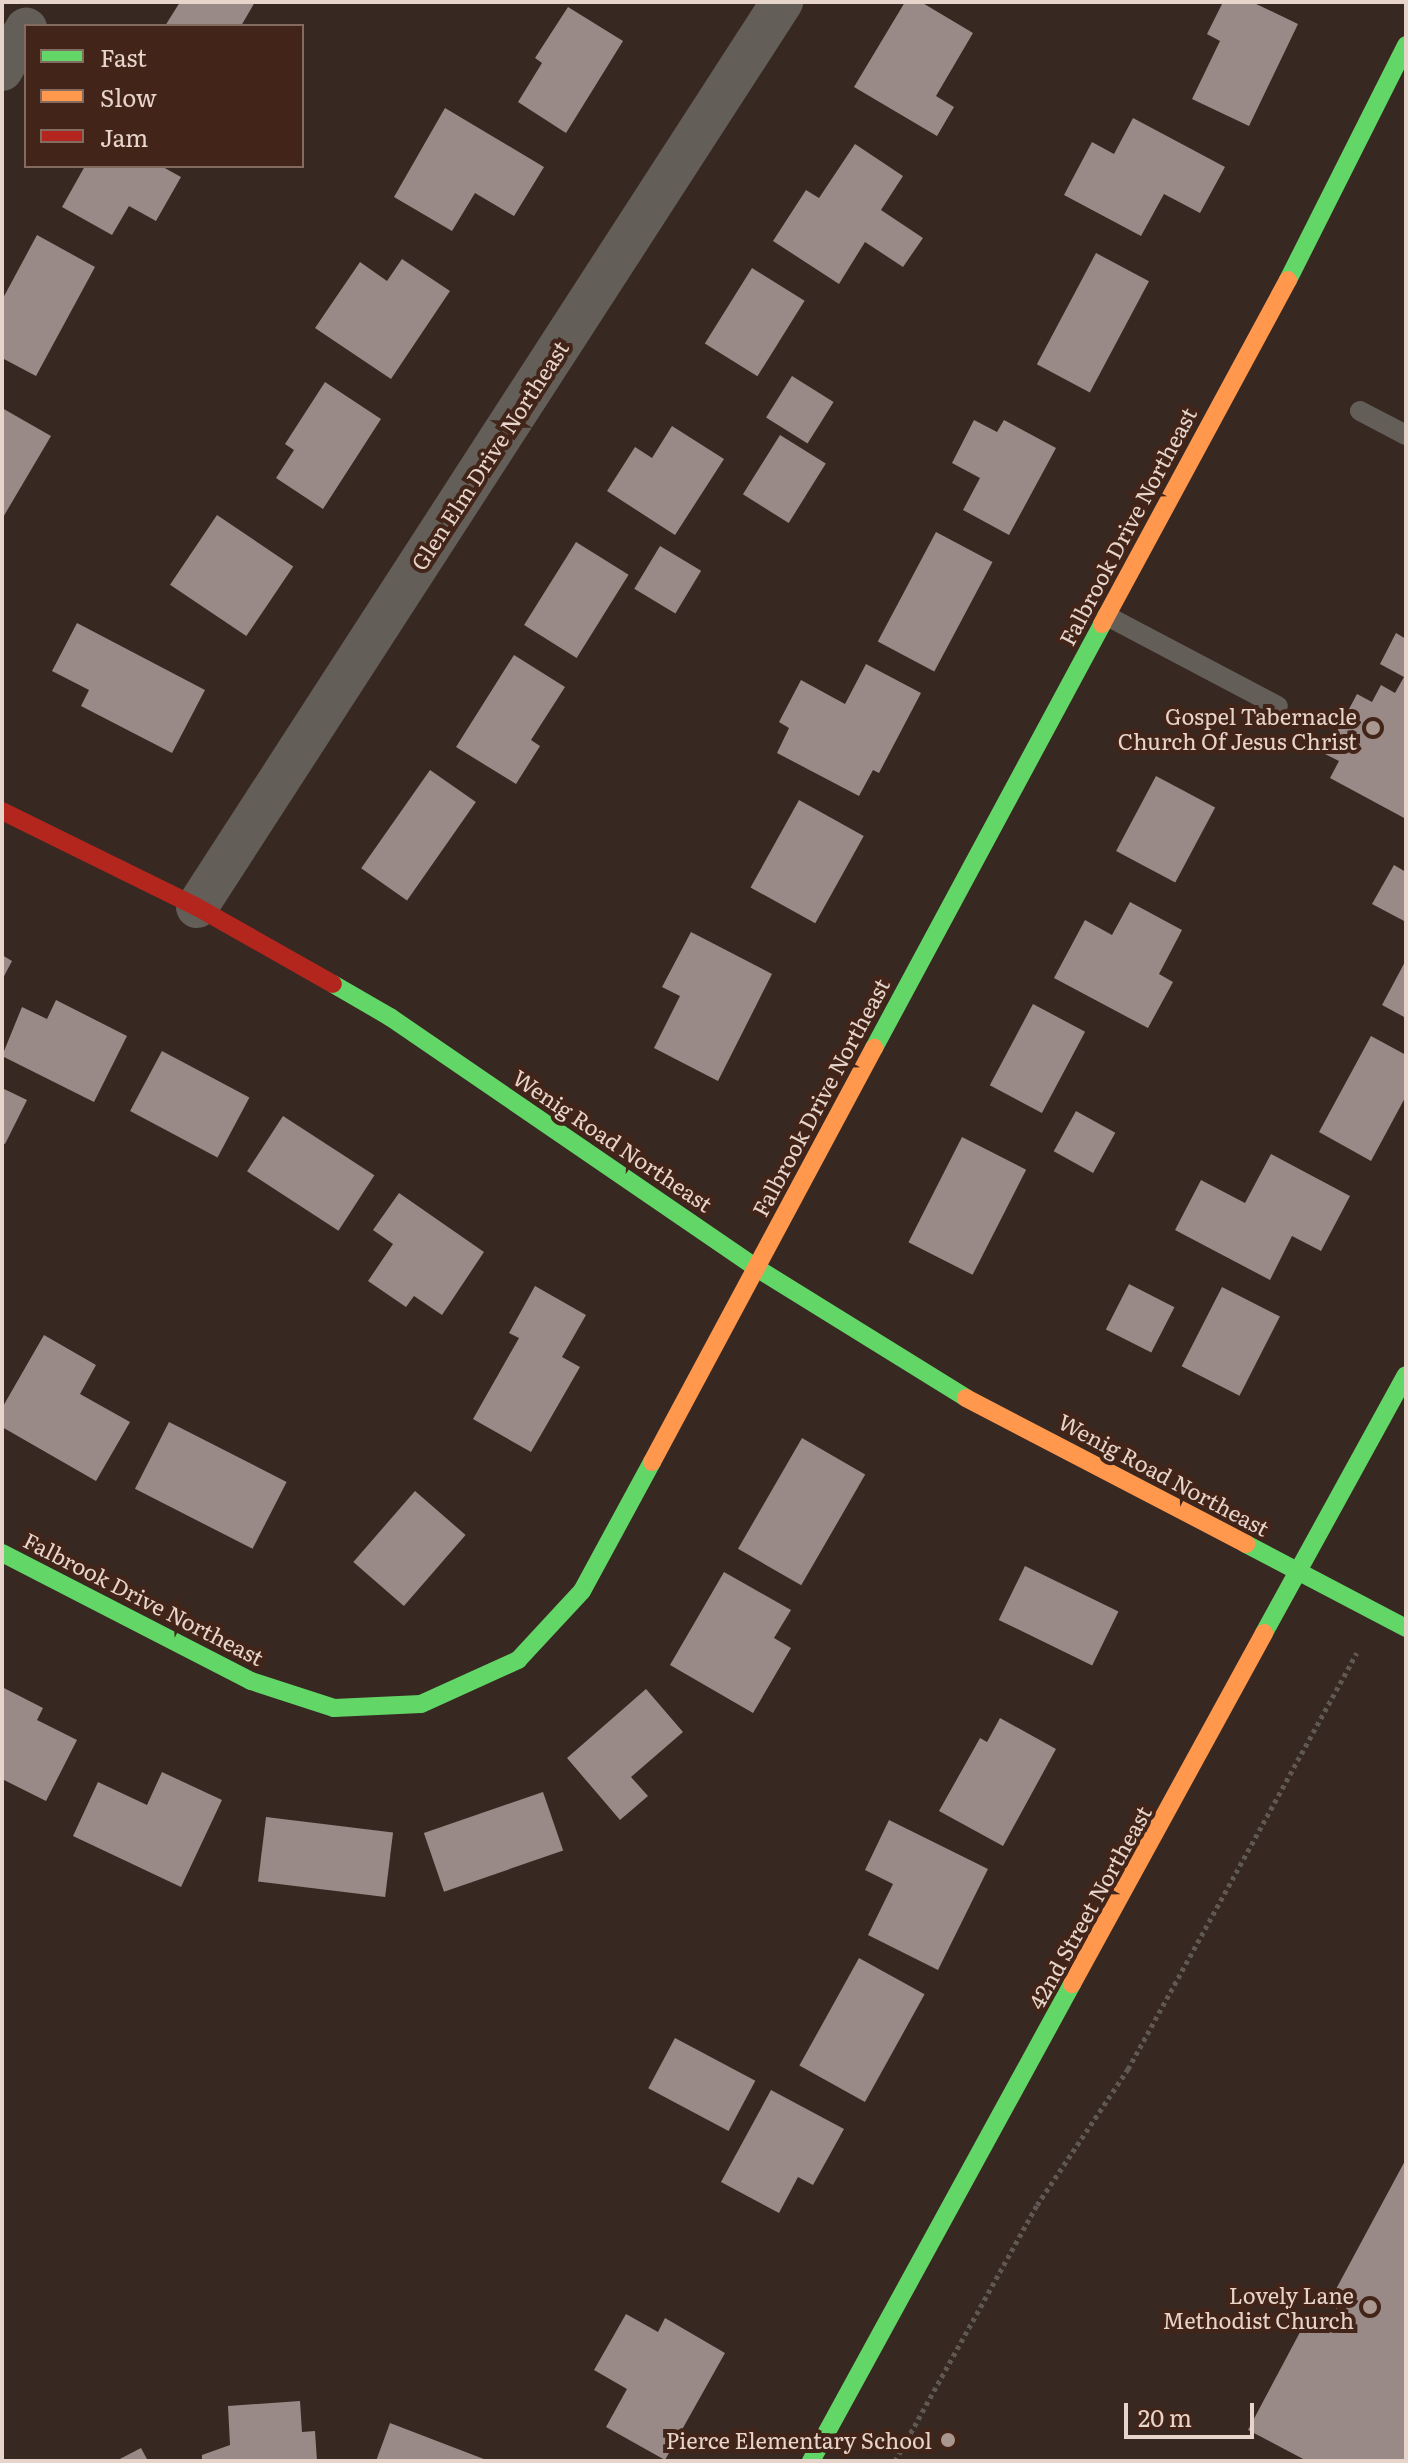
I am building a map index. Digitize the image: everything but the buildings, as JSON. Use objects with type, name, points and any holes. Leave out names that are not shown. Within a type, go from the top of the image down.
[{"type":"street","points":[[29,24],[42,2]]},
{"type":"street","name":"Glen Elm Drive Northeast","points":[[197,907],[782,2]]},
{"type":"street","points":[[2,70],[24,33]]},
{"type":"street","name":"Falbrook Drive Northeast","points":[[2,1553],[251,1681],[334,1708],[421,1704],[518,1660],[582,1591],[1314,231],[1406,45]]},
{"type":"street","name":"Wenig Road Northeast","points":[[2,811],[197,907],[390,1017],[755,1267],[932,1380],[1406,1628]]},
{"type":"street","name":"42nd Street Northeast","points":[[811,2461],[1406,1375]]},
{"type":"lane","points":[[1360,411],[1406,435]]},
{"type":"lane","points":[[1107,616],[1278,706]]},
{"type":"path","points":[[895,2461],[1037,2205],[1128,2069],[1379,1613]]},
{"type":"traffic: fast","points":[[1288,280],[1406,45]]},
{"type":"traffic: fast","points":[[874,1048],[1102,624]]},
{"type":"traffic: fast","points":[[333,984],[390,1017],[755,1267],[966,1398]]},
{"type":"traffic: fast","points":[[1264,1633],[1406,1375]]},
{"type":"traffic: fast","points":[[2,1553],[251,1681],[334,1708],[421,1704],[518,1660],[582,1591],[652,1462]]},
{"type":"traffic: fast","points":[[1246,1544],[1406,1628]]},
{"type":"traffic: fast","points":[[811,2461],[1072,1984]]},
{"type":"traffic: slow","points":[[1102,624],[1288,280]]},
{"type":"traffic: slow","points":[[652,1462],[874,1048]]},
{"type":"traffic: slow","points":[[966,1398],[1246,1544]]},
{"type":"traffic: slow","points":[[1072,1984],[1264,1633]]},
{"type":"traffic: jam","points":[[2,811],[197,907],[333,984]]},
{"type":"place","name":"Gospel Tabernacle Church Of Jesus Christ","points":[[1373,728]]},
{"type":"place","name":"Lovely Lane Methodist Church","points":[[1370,2307]]},
{"type":"place","name":"Pierce Elementary School","points":[[948,2440]]}]
